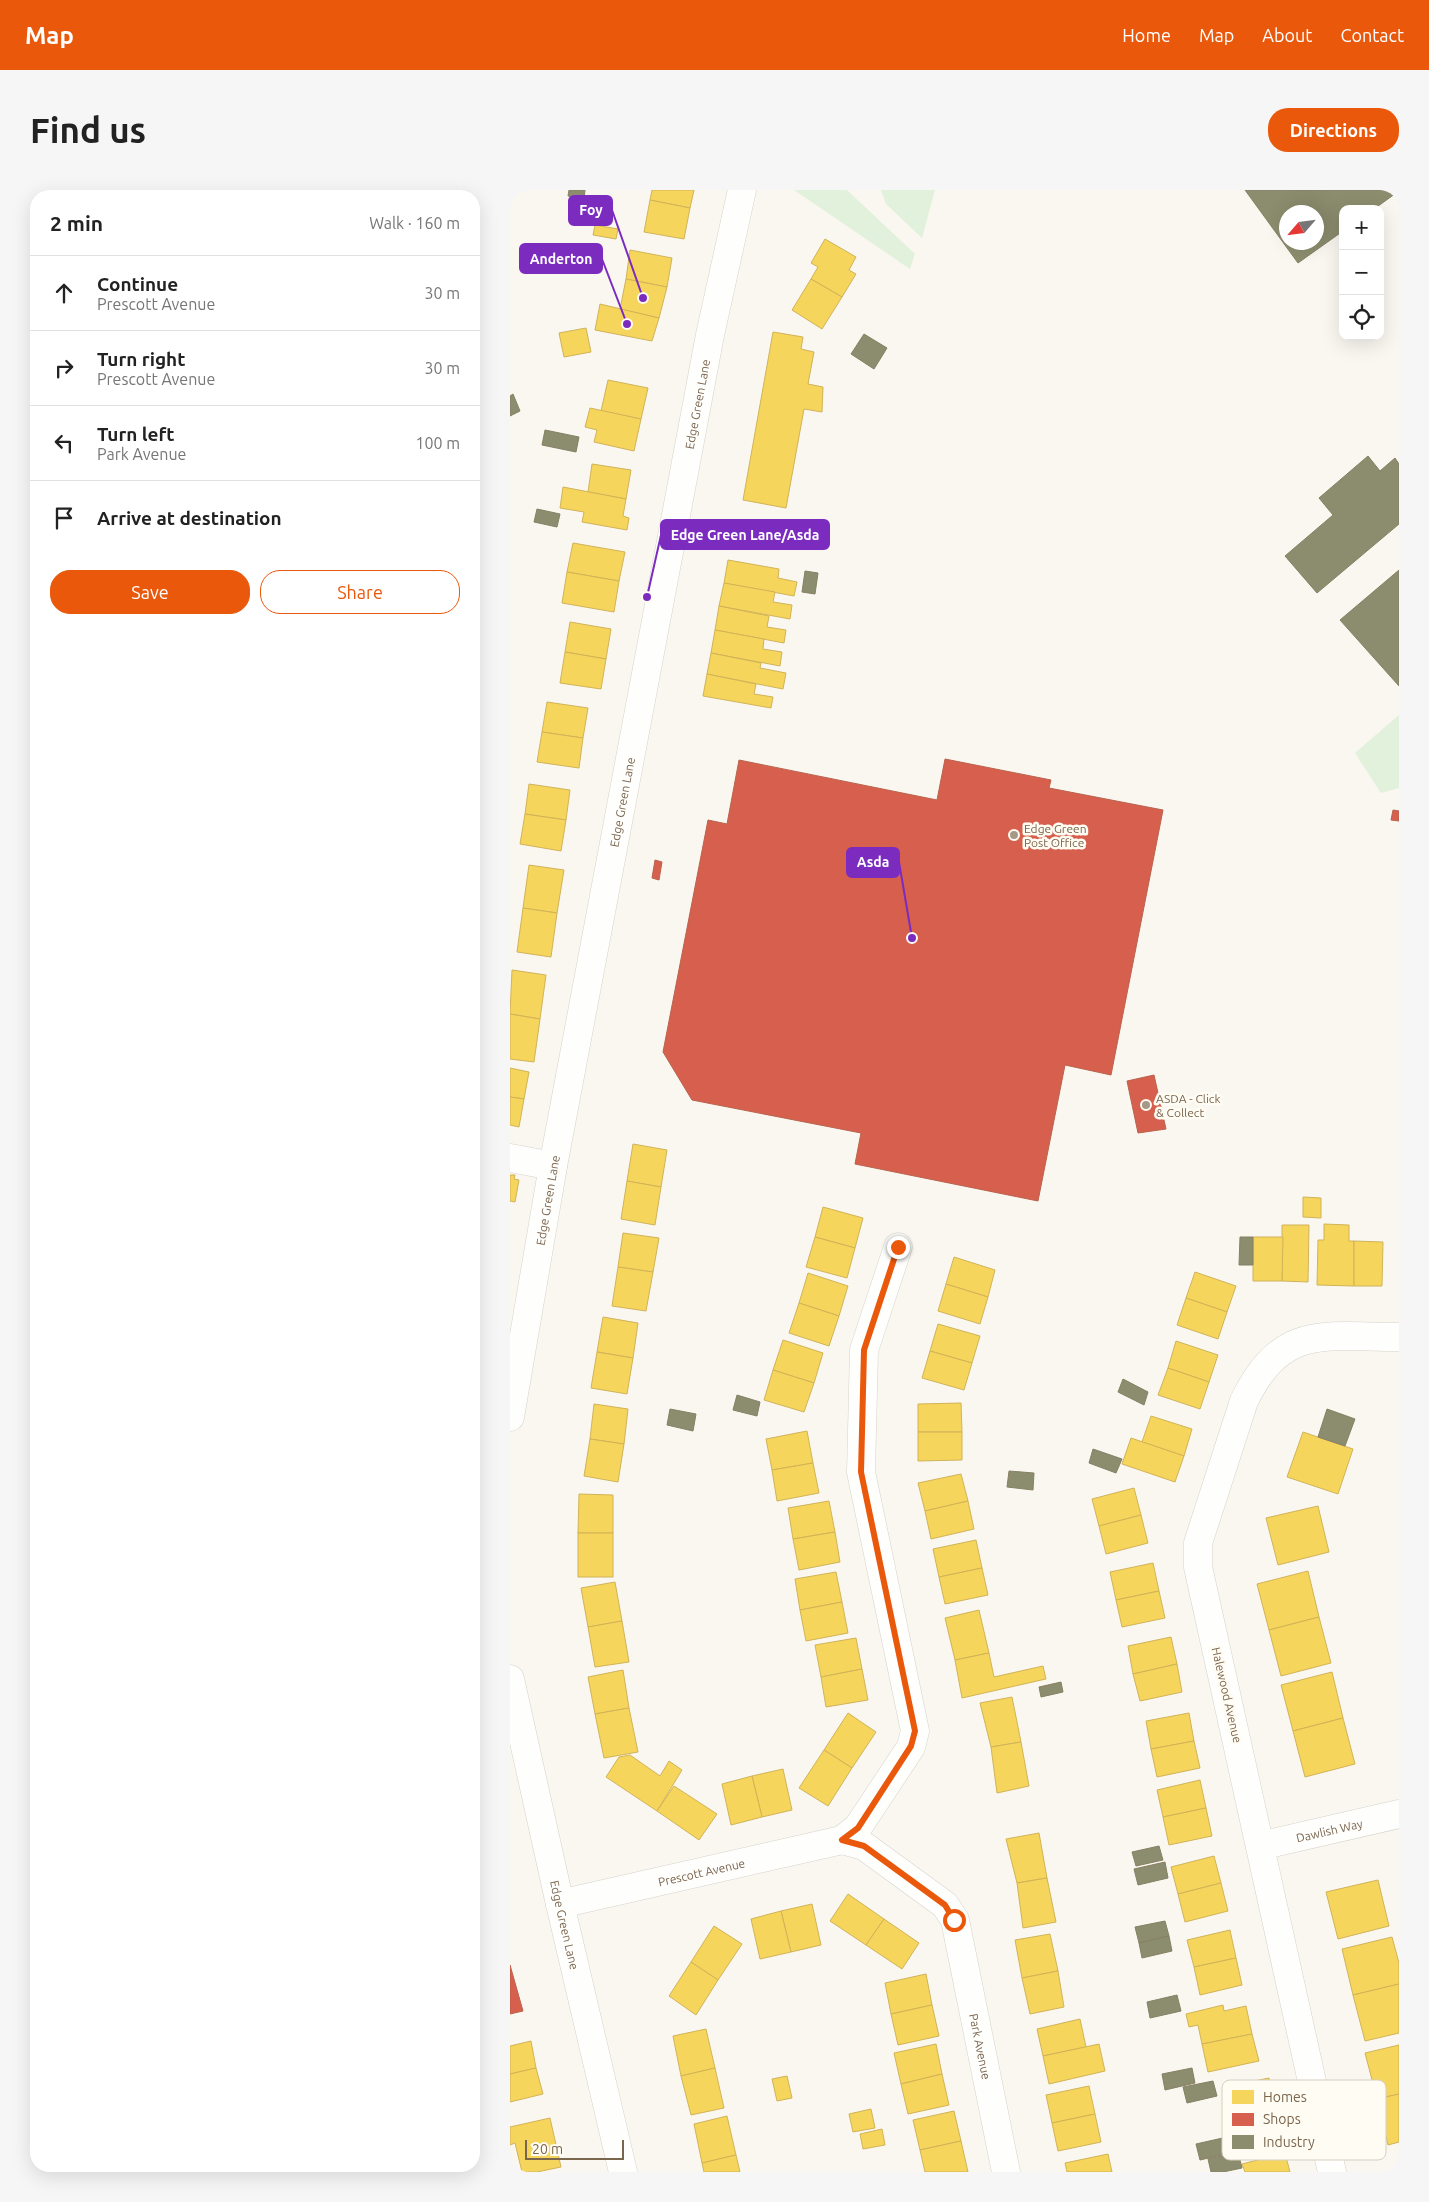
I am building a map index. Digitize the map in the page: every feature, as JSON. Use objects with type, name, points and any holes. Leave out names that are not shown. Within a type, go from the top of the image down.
[{"type":"street","name":"Edge Green Lane","points":[[510,1417],[553,1166],[712,326],[742,190]]},
{"type":"street","points":[[510,1158],[553,1166]]},
{"type":"street","name":"Prescott Avenue","points":[[560,1904],[842,1840],[858,1828],[911,1746],[915,1731],[861,1472],[864,1350],[898,1247]]},
{"type":"street","name":"Halewood Avenue","points":[[1312,2080],[1198,1567],[1198,1543],[1244,1401],[1252,1383],[1264,1368],[1285,1348],[1298,1342],[1318,1337],[1399,1337]]},
{"type":"street","name":"Edge Green Lane","points":[[510,1678],[515,1729],[560,1904],[623,2172]]},
{"type":"street","name":"Dawlish Way","points":[[1260,1846],[1399,1814]]},
{"type":"street","name":"Prescott Avenue","points":[[842,1840],[864,1846],[945,1905],[954,1920]]},
{"type":"street","name":"Park Avenue","points":[[954,1920],[1006,2172]]},
{"type":"green space","points":[[794,190],[847,190],[915,254],[910,269]]},
{"type":"green space","points":[[881,190],[935,190],[922,238],[886,204]]},
{"type":"green space","points":[[1399,715],[1399,788],[1381,793],[1355,753]]},
{"type":"building: Homes","points":[[652,190],[694,190],[690,208],[650,200]]},
{"type":"building: Homes","points":[[650,200],[690,208],[684,239],[644,232]]},
{"type":"building: Homes","points":[[595,225],[618,229],[616,239],[593,235]]},
{"type":"building: Homes","points":[[825,239],[856,257],[849,270],[856,274],[842,297],[811,279],[818,267],[811,263]]},
{"type":"building: Homes","points":[[630,250],[672,258],[667,287],[626,279]]},
{"type":"building: Homes","points":[[626,279],[667,287],[659,318],[620,309]]},
{"type":"building: Homes","points":[[811,279],[842,297],[822,329],[792,310]]},
{"type":"building: Homes","points":[[600,304],[659,318],[652,341],[595,330]]},
{"type":"building: Homes","points":[[586,328],[591,352],[564,357],[559,333]]},
{"type":"building: Homes","points":[[773,332],[803,337],[801,349],[814,352],[808,384],[823,387],[822,412],[804,409],[786,508],[743,500]]},
{"type":"building: Homes","points":[[608,380],[648,388],[641,419],[601,411]]},
{"type":"building: Homes","points":[[590,408],[641,419],[634,451],[594,442],[597,430],[585,427]]},
{"type":"building: Homes","points":[[592,464],[631,470],[626,499],[588,492]]},
{"type":"building: Homes","points":[[563,487],[626,499],[623,516],[629,518],[627,530],[582,522],[584,512],[560,508]]},
{"type":"building: Homes","points":[[573,543],[625,552],[619,581],[567,572]]},
{"type":"building: Homes","points":[[728,560],[779,569],[778,578],[797,582],[794,596],[724,583]]},
{"type":"building: Homes","points":[[567,572],[619,581],[614,612],[562,603]]},
{"type":"building: Homes","points":[[724,583],[775,592],[773,602],[792,605],[790,619],[719,606]]},
{"type":"building: Homes","points":[[719,606],[769,616],[767,627],[786,630],[784,643],[715,630]]},
{"type":"building: Homes","points":[[570,622],[611,629],[606,659],[565,652]]},
{"type":"building: Homes","points":[[715,630],[764,639],[763,649],[782,652],[780,666],[711,653]]},
{"type":"building: Homes","points":[[565,652],[606,659],[601,689],[560,683]]},
{"type":"building: Homes","points":[[711,653],[761,663],[760,668],[786,673],[783,689],[707,674]]},
{"type":"building: Homes","points":[[707,674],[756,684],[754,694],[773,697],[771,708],[703,696]]},
{"type":"building: Homes","points":[[547,702],[588,708],[583,738],[542,732]]},
{"type":"building: Homes","points":[[542,732],[583,738],[579,768],[537,762]]},
{"type":"building: Homes","points":[[529,784],[570,790],[566,820],[525,814]]},
{"type":"building: Homes","points":[[525,814],[566,820],[561,851],[520,844]]},
{"type":"building: Homes","points":[[529,865],[564,870],[557,913],[523,908]]},
{"type":"building: Homes","points":[[523,908],[557,913],[551,957],[517,952]]},
{"type":"building: Homes","points":[[512,970],[546,975],[540,1019],[510,1014]]},
{"type":"building: Homes","points":[[510,1014],[540,1019],[534,1062],[510,1059]]},
{"type":"building: Homes","points":[[510,1068],[529,1072],[524,1099],[510,1097]]},
{"type":"building: Homes","points":[[510,1097],[524,1099],[519,1127],[510,1125]]},
{"type":"building: Homes","points":[[633,1144],[667,1150],[661,1187],[627,1181]]},
{"type":"building: Homes","points":[[510,1175],[515,1175],[514,1179],[519,1180],[515,1202],[510,1201]]},
{"type":"building: Homes","points":[[627,1181],[661,1187],[655,1225],[621,1219]]},
{"type":"building: Homes","points":[[1303,1197],[1321,1198],[1321,1218],[1303,1217]]},
{"type":"building: Homes","points":[[823,1207],[863,1218],[855,1248],[815,1237]]},
{"type":"building: Homes","points":[[1324,1224],[1349,1225],[1349,1241],[1354,1241],[1354,1286],[1317,1285],[1318,1240],[1324,1240]]},
{"type":"building: Homes","points":[[1282,1225],[1309,1225],[1308,1282],[1282,1281]]},
{"type":"building: Homes","points":[[623,1233],[659,1238],[653,1272],[618,1267]]},
{"type":"building: Homes","points":[[815,1237],[855,1248],[847,1278],[806,1267]]},
{"type":"building: Homes","points":[[1253,1237],[1283,1237],[1282,1281],[1253,1281]]},
{"type":"building: Homes","points":[[1354,1241],[1383,1242],[1382,1286],[1354,1286]]},
{"type":"building: Homes","points":[[954,1257],[995,1270],[988,1297],[946,1284]]},
{"type":"building: Homes","points":[[618,1267],[653,1272],[646,1311],[612,1306]]},
{"type":"building: Homes","points":[[1195,1272],[1236,1286],[1227,1312],[1186,1298]]},
{"type":"building: Homes","points":[[808,1273],[848,1286],[839,1316],[799,1303]]},
{"type":"building: Homes","points":[[946,1284],[988,1297],[980,1324],[938,1311]]},
{"type":"building: Homes","points":[[1186,1298],[1227,1312],[1218,1339],[1177,1325]]},
{"type":"building: Homes","points":[[799,1303],[839,1316],[829,1346],[789,1333]]},
{"type":"building: Homes","points":[[603,1317],[638,1323],[633,1358],[597,1352]]},
{"type":"building: Homes","points":[[938,1324],[980,1336],[972,1363],[930,1351]]},
{"type":"building: Homes","points":[[783,1340],[823,1353],[814,1383],[773,1370]]},
{"type":"building: Homes","points":[[1176,1341],[1218,1355],[1209,1382],[1168,1368]]},
{"type":"building: Homes","points":[[930,1351],[972,1363],[964,1390],[922,1378]]},
{"type":"building: Homes","points":[[597,1352],[633,1358],[627,1394],[591,1388]]},
{"type":"building: Homes","points":[[1168,1368],[1209,1382],[1200,1409],[1158,1395]]},
{"type":"building: Homes","points":[[773,1370],[814,1383],[804,1412],[764,1400]]},
{"type":"building: Homes","points":[[961,1403],[962,1432],[918,1432],[918,1404]]},
{"type":"building: Homes","points":[[594,1404],[628,1409],[624,1444],[590,1439]]},
{"type":"building: Homes","points":[[1151,1416],[1192,1429],[1184,1456],[1142,1442]]},
{"type":"building: Homes","points":[[807,1431],[813,1463],[772,1470],[766,1439]]},
{"type":"building: Homes","points":[[918,1432],[962,1432],[962,1460],[918,1461]]},
{"type":"building: Homes","points":[[1303,1432],[1353,1449],[1338,1494],[1287,1477]]},
{"type":"building: Homes","points":[[1131,1438],[1184,1456],[1175,1482],[1122,1464]]},
{"type":"building: Homes","points":[[590,1439],[624,1444],[618,1482],[584,1476]]},
{"type":"building: Homes","points":[[813,1463],[819,1493],[777,1501],[772,1470]]},
{"type":"building: Homes","points":[[961,1474],[968,1501],[925,1511],[918,1483]]},
{"type":"building: Homes","points":[[1134,1488],[1141,1515],[1099,1526],[1092,1499]]},
{"type":"building: Homes","points":[[579,1494],[613,1495],[613,1533],[578,1533]]},
{"type":"building: Homes","points":[[829,1501],[835,1532],[793,1539],[788,1508]]},
{"type":"building: Homes","points":[[968,1501],[974,1529],[931,1539],[925,1511]]},
{"type":"building: Homes","points":[[1318,1506],[1329,1552],[1278,1565],[1266,1518]]},
{"type":"building: Homes","points":[[1141,1515],[1148,1543],[1106,1554],[1099,1526]]},
{"type":"building: Homes","points":[[835,1532],[840,1562],[799,1570],[793,1539]]},
{"type":"building: Homes","points":[[578,1533],[613,1533],[613,1577],[578,1577]]},
{"type":"building: Homes","points":[[976,1540],[982,1568],[939,1577],[933,1549]]},
{"type":"building: Homes","points":[[1153,1563],[1159,1591],[1116,1600],[1110,1572]]},
{"type":"building: Homes","points":[[982,1568],[988,1595],[945,1604],[939,1577]]},
{"type":"building: Homes","points":[[1308,1571],[1319,1617],[1269,1630],[1257,1584]]},
{"type":"building: Homes","points":[[836,1572],[842,1602],[800,1610],[795,1579]]},
{"type":"building: Homes","points":[[615,1582],[622,1621],[588,1627],[581,1588]]},
{"type":"building: Homes","points":[[1159,1591],[1165,1618],[1122,1627],[1116,1600]]},
{"type":"building: Homes","points":[[842,1602],[848,1633],[806,1641],[800,1610]]},
{"type":"building: Homes","points":[[979,1610],[989,1653],[955,1660],[945,1618]]},
{"type":"building: Homes","points":[[1319,1617],[1331,1663],[1281,1676],[1269,1630]]},
{"type":"building: Homes","points":[[622,1621],[629,1662],[595,1667],[588,1627]]},
{"type":"building: Homes","points":[[1171,1637],[1177,1664],[1133,1674],[1128,1646]]},
{"type":"building: Homes","points":[[856,1638],[862,1669],[821,1677],[815,1645]]},
{"type":"building: Homes","points":[[989,1653],[994,1677],[1043,1666],[1046,1679],[962,1698],[955,1660]]},
{"type":"building: Homes","points":[[1177,1664],[1182,1692],[1140,1701],[1133,1674]]},
{"type":"building: Homes","points":[[862,1669],[868,1700],[826,1707],[821,1677]]},
{"type":"building: Homes","points":[[623,1670],[629,1708],[595,1714],[588,1677]]},
{"type":"building: Homes","points":[[1332,1672],[1343,1718],[1293,1731],[1281,1685]]},
{"type":"building: Homes","points":[[1012,1697],[1021,1742],[991,1747],[980,1703]]},
{"type":"building: Homes","points":[[629,1708],[638,1752],[604,1758],[595,1714]]},
{"type":"building: Homes","points":[[848,1713],[876,1732],[852,1768],[824,1750]]},
{"type":"building: Homes","points":[[1189,1713],[1194,1741],[1151,1749],[1146,1721]]},
{"type":"building: Homes","points":[[1343,1718],[1355,1764],[1305,1777],[1293,1731]]},
{"type":"building: Homes","points":[[1194,1741],[1200,1768],[1157,1777],[1151,1749]]},
{"type":"building: Homes","points":[[1021,1742],[1029,1786],[997,1793],[991,1747]]},
{"type":"building: Homes","points":[[824,1750],[852,1768],[828,1806],[799,1788]]},
{"type":"building: Homes","points":[[630,1755],[660,1776],[669,1761],[682,1770],[657,1811],[606,1777],[619,1757]]},
{"type":"building: Homes","points":[[783,1769],[792,1810],[762,1817],[752,1776]]},
{"type":"building: Homes","points":[[752,1776],[762,1817],[731,1825],[722,1784]]},
{"type":"building: Homes","points":[[1200,1780],[1206,1808],[1163,1817],[1157,1790]]},
{"type":"building: Homes","points":[[674,1786],[717,1814],[699,1840],[657,1811]]},
{"type":"building: Homes","points":[[1206,1808],[1212,1836],[1169,1845],[1163,1817]]},
{"type":"building: Homes","points":[[1039,1833],[1047,1878],[1017,1883],[1006,1839]]},
{"type":"building: Homes","points":[[1214,1856],[1221,1883],[1178,1894],[1171,1867]]},
{"type":"building: Homes","points":[[1047,1878],[1056,1922],[1023,1928],[1017,1883]]},
{"type":"building: Homes","points":[[1378,1880],[1389,1926],[1338,1939],[1326,1892]]},
{"type":"building: Homes","points":[[1221,1883],[1228,1911],[1185,1922],[1178,1894]]},
{"type":"building: Homes","points":[[848,1894],[884,1919],[866,1945],[830,1921]]},
{"type":"building: Homes","points":[[812,1904],[821,1945],[791,1952],[781,1911]]},
{"type":"building: Homes","points":[[781,1911],[791,1952],[760,1959],[751,1919]]},
{"type":"building: Homes","points":[[884,1919],[919,1943],[902,1969],[866,1945]]},
{"type":"building: Homes","points":[[714,1926],[742,1944],[718,1980],[691,1962]]},
{"type":"building: Homes","points":[[1230,1930],[1236,1958],[1194,1967],[1187,1940]]},
{"type":"building: Homes","points":[[1050,1934],[1058,1971],[1022,1978],[1015,1940]]},
{"type":"building: Homes","points":[[1392,1937],[1399,1963],[1399,1984],[1353,1995],[1342,1949]]},
{"type":"building: Homes","points":[[1236,1958],[1242,1985],[1200,1995],[1194,1967]]},
{"type":"building: Homes","points":[[691,1962],[718,1980],[696,2015],[669,1996]]},
{"type":"building: Homes","points":[[1058,1971],[1064,2007],[1030,2014],[1022,1978]]},
{"type":"building: Homes","points":[[926,1974],[932,2005],[891,2014],[885,1983]]},
{"type":"building: Homes","points":[[1399,1984],[1399,2033],[1365,2041],[1353,1995]]},
{"type":"building: Homes","points":[[932,2005],[939,2036],[898,2045],[891,2014]]},
{"type":"building: Homes","points":[[1223,2005],[1224,2011],[1246,2006],[1252,2034],[1202,2044],[1198,2025],[1189,2027],[1186,2014]]},
{"type":"building: Homes","points":[[1080,2019],[1086,2047],[1043,2056],[1037,2029]]},
{"type":"building: Homes","points":[[706,2029],[715,2068],[681,2076],[673,2036]]},
{"type":"building: Homes","points":[[1252,2034],[1259,2061],[1208,2072],[1202,2044]]},
{"type":"building: Homes","points":[[531,2041],[536,2068],[510,2074],[510,2046]]},
{"type":"building: Homes","points":[[936,2044],[942,2074],[901,2084],[894,2053]]},
{"type":"building: Homes","points":[[1099,2044],[1105,2071],[1049,2084],[1043,2056]]},
{"type":"building: Homes","points":[[1399,2045],[1399,2094],[1386,2097],[1386,2080],[1372,2080],[1365,2053]]},
{"type":"building: Homes","points":[[536,2068],[543,2094],[510,2102],[510,2074]]},
{"type":"building: Homes","points":[[715,2068],[724,2108],[691,2115],[681,2076]]},
{"type":"building: Homes","points":[[942,2074],[949,2105],[908,2114],[901,2084]]},
{"type":"building: Homes","points":[[787,2076],[792,2098],[777,2101],[772,2079]]},
{"type":"building: Homes","points":[[1089,2086],[1095,2114],[1052,2123],[1046,2095]]},
{"type":"building: Homes","points":[[1399,2094],[1399,2142],[1388,2145],[1386,2137],[1386,2097]]},
{"type":"building: Homes","points":[[871,2109],[875,2128],[853,2132],[849,2114]]},
{"type":"building: Homes","points":[[954,2111],[961,2141],[920,2150],[913,2120]]},
{"type":"building: Homes","points":[[1095,2114],[1101,2142],[1058,2151],[1052,2123]]},
{"type":"building: Homes","points":[[727,2116],[736,2155],[702,2163],[694,2124]]},
{"type":"building: Homes","points":[[550,2118],[561,2167],[537,2172],[522,2172],[515,2143],[510,2145],[510,2127]]},
{"type":"building: Homes","points":[[882,2129],[885,2145],[863,2149],[860,2134]]},
{"type":"building: Homes","points":[[961,2141],[968,2172],[925,2172],[920,2150]]},
{"type":"building: Homes","points":[[1108,2154],[1112,2172],[1067,2172],[1065,2163]]},
{"type":"building: Homes","points":[[736,2155],[740,2172],[704,2172],[702,2163]]},
{"type":"building: Homes","points":[[1258,2160],[1287,2160],[1290,2172],[1245,2172],[1242,2164]]},
{"type":"building: Shops","points":[[945,759],[1051,780],[1049,788],[1163,810],[1111,1075],[1065,1065],[1038,1201],[855,1164],[861,1133],[692,1100],[663,1052],[708,820],[727,824],[739,760],[937,800]]},
{"type":"building: Shops","points":[[1393,810],[1399,811],[1399,821],[1391,820]]},
{"type":"building: Shops","points":[[655,860],[662,862],[659,880],[652,878]]},
{"type":"building: Shops","name":"ASDA - Click & Collect","points":[[1154,1075],[1166,1129],[1138,1133],[1127,1081]]},
{"type":"building: Shops","points":[[510,1965],[523,2011],[510,2014]]},
{"type":"building: Industry","points":[[569,190],[585,190],[584,199],[568,196]]},
{"type":"building: Industry","points":[[1245,190],[1399,190],[1380,205],[1339,205],[1339,234],[1324,245],[1324,205],[1279,205],[1279,237]]},
{"type":"building: Industry","points":[[1289,250],[1316,250],[1298,263]]},
{"type":"building: Industry","points":[[864,334],[887,348],[874,369],[851,354]]},
{"type":"building: Industry","points":[[513,394],[520,411],[510,416],[510,396]]},
{"type":"building: Industry","points":[[545,430],[579,437],[576,452],[542,445]]},
{"type":"building: Industry","points":[[1368,456],[1380,471],[1395,458],[1399,464],[1399,524],[1317,593],[1285,556],[1333,515],[1319,498]]},
{"type":"building: Industry","points":[[537,509],[560,514],[557,527],[534,522]]},
{"type":"building: Industry","points":[[1399,570],[1399,686],[1340,620]]},
{"type":"building: Industry","points":[[805,571],[818,573],[815,594],[802,592]]},
{"type":"building: Industry","points":[[1240,1237],[1253,1237],[1253,1265],[1239,1265]]},
{"type":"building: Industry","points":[[1123,1379],[1148,1392],[1144,1405],[1118,1392]]},
{"type":"building: Industry","points":[[737,1395],[760,1402],[757,1416],[733,1410]]},
{"type":"building: Industry","points":[[670,1409],[696,1414],[693,1431],[667,1425]]},
{"type":"building: Industry","points":[[1327,1409],[1355,1419],[1345,1446],[1318,1437]]},
{"type":"building: Industry","points":[[1093,1449],[1122,1459],[1116,1473],[1089,1463]]},
{"type":"building: Industry","points":[[1009,1471],[1034,1473],[1033,1490],[1007,1487]]},
{"type":"building: Industry","points":[[1061,1682],[1063,1692],[1041,1697],[1039,1687]]},
{"type":"building: Industry","points":[[1159,1846],[1163,1860],[1136,1866],[1132,1852]]},
{"type":"building: Industry","points":[[1165,1862],[1168,1878],[1138,1885],[1134,1869]]},
{"type":"building: Industry","points":[[1165,1921],[1169,1936],[1139,1943],[1135,1927]]},
{"type":"building: Industry","points":[[1169,1936],[1172,1951],[1142,1958],[1139,1943]]},
{"type":"building: Industry","points":[[1177,1995],[1181,2011],[1150,2018],[1147,2002]]},
{"type":"building: Industry","points":[[1192,2068],[1195,2083],[1165,2090],[1162,2074]]},
{"type":"building: Industry","points":[[1213,2081],[1217,2096],[1187,2103],[1183,2087]]},
{"type":"building: Industry","points":[[1222,2138],[1222,2155],[1200,2160],[1196,2144]]},
{"type":"building: Industry","points":[[1222,2156],[1222,2160],[1240,2160],[1242,2168],[1223,2172],[1211,2172],[1208,2159]]},
{"type":"place","name":"Foy","points":[[643,298]]},
{"type":"place","name":"Anderton","points":[[627,324]]},
{"type":"place","name":"Edge Green Lane/Asda","points":[[647,597]]},
{"type":"place","name":"Edge Green Post Office","points":[[1014,835]]},
{"type":"place","name":"Asda","points":[[912,938]]},
{"type":"place","name":"ASDA - Click & Collect","points":[[1146,1105]]},
{"type":"route","points":[[898,1247],[864,1350],[861,1472],[915,1731],[911,1746],[858,1828],[842,1840],[864,1846],[945,1905],[954,1920]]}]
